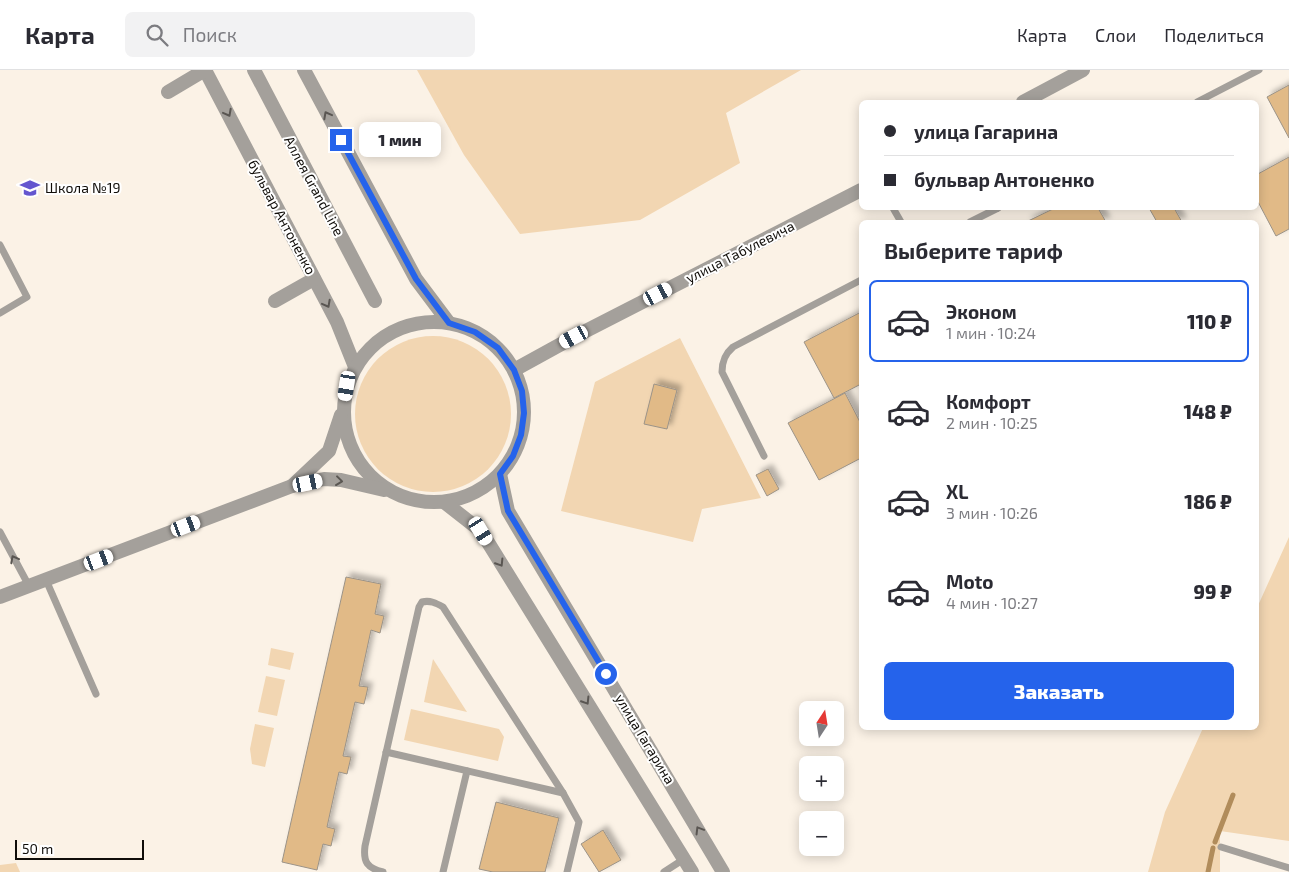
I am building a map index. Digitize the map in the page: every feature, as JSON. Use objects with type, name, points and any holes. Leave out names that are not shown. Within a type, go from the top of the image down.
[{"type":"street","points":[[168,92],[205,70]]},
{"type":"street","name":"бульвар Антоненко","points":[[205,70],[337,322],[355,367]]},
{"type":"street","name":"Аллея Grand Line","points":[[254,70],[375,301]]},
{"type":"street","points":[[304,70],[416,279],[449,323]]},
{"type":"street","points":[[1027,100],[1083,70]]},
{"type":"street","name":"улица Табулевича","points":[[514,370],[565,341],[859,191]]},
{"type":"street","points":[[275,301],[314,279]]},
{"type":"street","points":[[0,597],[292,486],[324,479],[341,480],[417,501],[444,502],[474,493],[500,474],[513,456],[521,435],[524,413],[523,398],[514,370],[498,348],[475,332],[449,323],[421,322],[395,330],[372,345],[355,367],[347,386],[343,407],[329,451],[292,486]]},
{"type":"street","points":[[343,407],[344,427],[350,447],[360,464],[374,480],[390,492]]},
{"type":"street","name":"улица Гагарина","points":[[500,474],[508,511],[723,872]]},
{"type":"street","points":[[444,502],[481,531],[692,872]]},
{"type":"lane","points":[[1201,100],[1259,70]]},
{"type":"lane","points":[[974,220],[994,210]]},
{"type":"lane","points":[[0,245],[27,297],[0,313]]},
{"type":"lane","points":[[764,456],[722,372],[722,361],[733,347],[859,281]]},
{"type":"lane","points":[[0,532],[29,586]]},
{"type":"lane","points":[[46,580],[96,694]]},
{"type":"lane","points":[[383,872],[373,869],[367,864],[364,856],[419,607],[422,602],[436,603],[443,607],[563,793],[579,822],[566,872]]},
{"type":"lane","points":[[386,752],[563,793]]},
{"type":"lane","points":[[444,872],[467,771]]},
{"type":"lane","points":[[1221,847],[1289,868]]},
{"type":"lane","points":[[664,872],[684,859]]},
{"type":"shaded area","points":[[417,70],[801,70],[726,113],[740,163],[640,220],[520,234],[464,155]]},
{"type":"shaded area","points":[[425,336],[441,336],[456,339],[470,345],[488,359],[502,377],[508,391],[511,414],[508,437],[502,451],[488,469],[470,483],[456,489],[441,492],[425,492],[410,489],[396,483],[378,469],[368,457],[358,437],[355,422],[355,406],[358,391],[364,377],[378,359],[390,349],[410,339]]},
{"type":"shaded area","points":[[680,338],[761,498],[702,509],[693,542],[561,511],[595,382]]},
{"type":"shaded area","points":[[1289,537],[1289,841],[1220,831],[1220,872],[1148,872],[1165,812],[1202,730],[1259,730],[1259,603]]},
{"type":"shaded area","points":[[271,648],[294,653],[290,670],[268,665]]},
{"type":"shaded area","points":[[433,659],[467,712],[424,702]]},
{"type":"shaded area","points":[[266,676],[285,680],[277,716],[258,712]]},
{"type":"shaded area","points":[[411,709],[499,729],[504,737],[498,761],[404,740]]},
{"type":"shaded area","points":[[255,724],[274,728],[265,767],[252,764],[250,749]]},
{"type":"shaded area","points":[[16,863],[20,872],[0,872],[0,865]]},
{"type":"building","points":[[1289,85],[1289,138],[1267,97]]},
{"type":"building","points":[[1289,157],[1289,229],[1276,236],[1259,204],[1259,173]]},
{"type":"building","points":[[1051,210],[1099,210],[1105,220],[1030,220]]},
{"type":"building","points":[[1150,210],[1175,210],[1181,220],[1156,220]]},
{"type":"building","points":[[859,313],[859,385],[834,398],[804,342]]},
{"type":"building","points":[[654,384],[677,390],[667,429],[644,424]]},
{"type":"building","points":[[845,393],[859,420],[859,459],[819,480],[788,423]]},
{"type":"building","points":[[768,469],[779,489],[767,496],[756,475]]},
{"type":"building","points":[[346,577],[381,584],[375,614],[384,616],[380,633],[371,630],[359,686],[368,687],[366,696],[364,704],[355,702],[343,756],[351,757],[347,774],[339,772],[327,827],[335,829],[331,846],[323,844],[317,870],[282,862]]},
{"type":"building","points":[[496,802],[559,818],[545,872],[493,872],[479,869]]},
{"type":"building","points":[[603,830],[621,860],[599,872],[581,844]]},
{"type":"waterway","points":[[1215,842],[1233,795]]},
{"type":"waterway","points":[[1208,872],[1213,848]]},
{"type":"place","name":"Школа №19","points":[[30,188]]},
{"type":"route","points":[[341,140],[416,279],[449,323],[475,332],[498,348],[514,370],[522,391],[524,413],[521,435],[513,456],[500,474],[508,511],[606,674]]}]
